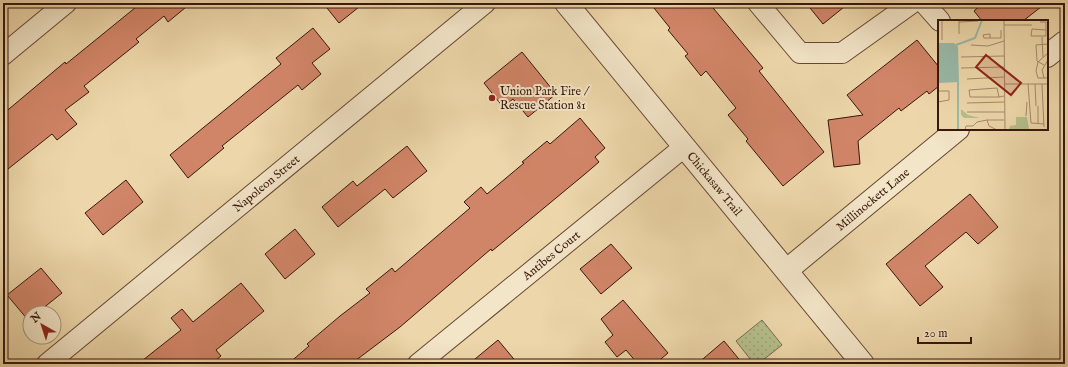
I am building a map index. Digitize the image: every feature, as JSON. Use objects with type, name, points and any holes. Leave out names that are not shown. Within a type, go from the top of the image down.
[{"type":"street","points":[[3,55],[66,3]]},
{"type":"street","name":"Napoleon Street","points":[[47,364],[485,3]]},
{"type":"street","name":"Chickasaw Trail","points":[[566,3],[863,364]]},
{"type":"street","points":[[758,3],[800,53],[842,53],[912,3]]},
{"type":"street","points":[[924,3],[939,20]]},
{"type":"street","points":[[1048,55],[1065,42]]},
{"type":"street","name":"Millinockett Lane","points":[[787,270],[957,130]]},
{"type":"street","name":"Antibes Court","points":[[418,364],[684,147]]},
{"type":"green space","points":[[762,320],[782,345],[758,364],[754,364],[736,341]]},
{"type":"building","points":[[141,3],[191,3],[168,22],[164,16],[136,39],[139,42],[84,86],[89,92],[65,110],[77,124],[57,140],[52,134],[3,173],[3,114],[65,62],[66,64]]},
{"type":"building","points":[[323,3],[364,3],[339,23]]},
{"type":"building","points":[[650,3],[709,3],[763,68],[759,71],[824,152],[783,186],[746,141],[748,139],[728,115],[736,108],[706,71],[701,76],[685,56],[688,54],[668,30],[670,28]]},
{"type":"building","points":[[806,3],[849,3],[823,24]]},
{"type":"building","points":[[983,3],[1046,3],[1024,20],[981,20],[974,11]]},
{"type":"building","points":[[313,28],[330,49],[312,63],[321,74],[302,90],[298,85],[222,146],[224,148],[188,178],[170,155],[281,64],[276,58]]},
{"type":"building","points":[[917,40],[938,66],[938,87],[929,94],[927,91],[901,111],[899,108],[858,141],[860,164],[834,167],[828,120],[863,115],[847,95]]},
{"type":"building","points":[[522,52],[556,94],[528,117],[513,99],[503,107],[484,83]]},
{"type":"building","points":[[580,118],[605,148],[595,157],[599,162],[585,174],[492,251],[491,249],[400,327],[351,364],[288,364],[309,346],[307,344],[370,293],[366,289],[392,268],[395,272],[470,208],[464,202],[481,187],[487,194],[524,163],[522,162],[547,141],[550,144]]},
{"type":"building","points":[[407,146],[427,171],[393,198],[385,189],[338,227],[322,207],[353,181],[357,186]]},
{"type":"building","points":[[126,180],[143,202],[103,235],[85,213]]},
{"type":"building","points":[[970,194],[998,227],[978,244],[966,232],[925,266],[943,287],[920,306],[886,264]]},
{"type":"building","points":[[295,229],[315,254],[285,279],[265,254]]},
{"type":"building","points":[[611,244],[632,268],[601,294],[580,269]]},
{"type":"building","points":[[41,268],[62,293],[47,305],[22,305],[22,313],[7,295]]},
{"type":"building","points":[[241,283],[264,311],[216,350],[221,356],[211,364],[138,364],[181,330],[171,318],[182,309],[193,322]]},
{"type":"building","points":[[623,300],[668,353],[655,364],[638,364],[626,350],[617,357],[605,342],[613,335],[601,319]]},
{"type":"building","points":[[498,340],[518,364],[469,364]]},
{"type":"building","points":[[724,341],[743,364],[697,364]]},
{"type":"place","name":"Union Park Fire / Rescue Station 81","points":[[492,98]]}]
